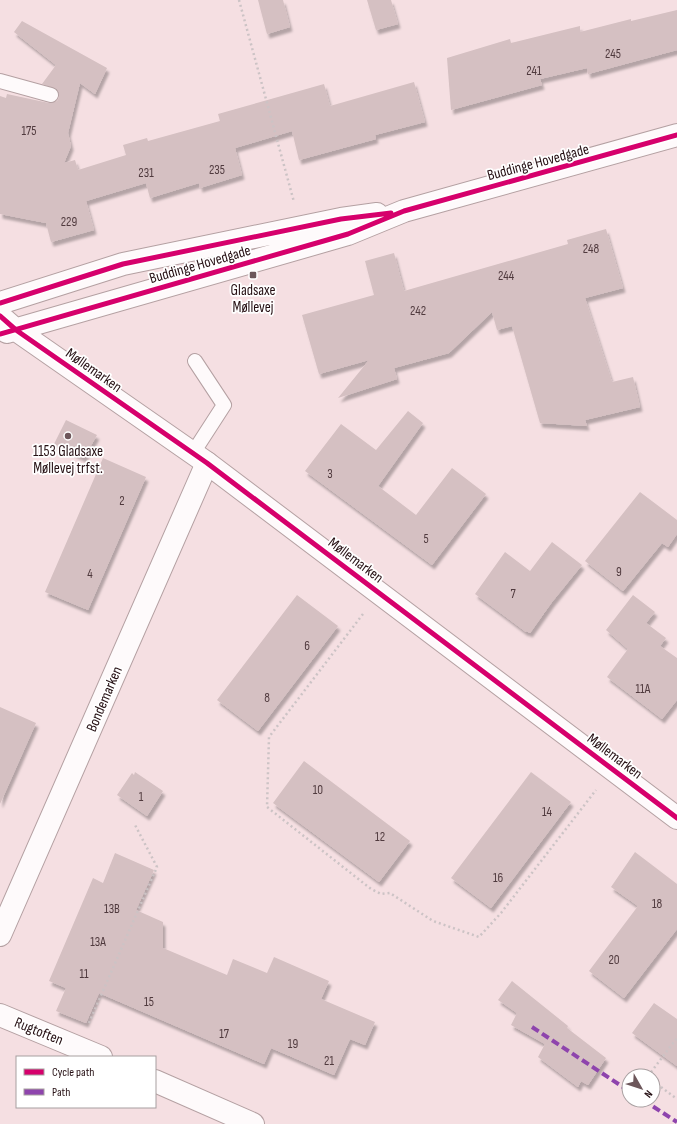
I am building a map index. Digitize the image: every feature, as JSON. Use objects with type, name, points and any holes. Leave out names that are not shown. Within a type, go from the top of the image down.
[{"type":"street","name":"Buddinge Hovedgade","points":[[5,327],[348,234],[404,211],[677,135]]},
{"type":"street","name":"Buddinge Hovedgade","points":[[0,303],[123,264],[341,219],[404,211]]},
{"type":"street","name":"Møllemarken","points":[[5,327],[200,458],[677,818]]},
{"type":"street","name":"Bondemarken","points":[[0,935],[200,458]]},
{"type":"street","name":"Rugtoften","points":[[0,1015],[99,1056]]},
{"type":"street","points":[[156,1081],[253,1124]]},
{"type":"lane","points":[[0,81],[51,95]]},
{"type":"lane","points":[[195,361],[224,405],[200,458]]},
{"type":"path","points":[[239,0],[301,227]]},
{"type":"path","points":[[379,593],[268,737],[267,807],[372,889],[381,894],[390,893],[433,921],[479,936],[501,913],[612,769]]},
{"type":"path","points":[[78,1047],[157,867],[134,823]]},
{"type":"path","points":[[654,1068],[677,1038]]},
{"type":"path","points":[[661,1088],[677,1099]]},
{"type":"building","points":[[258,0],[283,0],[290,27],[267,34]]},
{"type":"building","points":[[367,0],[391,0],[398,24],[376,30]]},
{"type":"building","points":[[677,10],[677,50],[588,74],[587,68],[540,79],[542,85],[451,110],[447,58],[510,39],[511,43],[580,26],[580,32],[631,19],[631,21]]},
{"type":"building","points":[[22,21],[107,68],[95,94],[80,83],[68,133],[71,146],[64,163],[75,160],[78,170],[126,155],[123,145],[147,138],[148,141],[220,121],[218,114],[324,84],[330,106],[414,82],[425,122],[375,135],[376,139],[299,160],[292,131],[235,148],[242,175],[200,188],[199,183],[150,198],[146,183],[86,201],[94,230],[51,242],[46,223],[0,214],[0,96],[6,98],[7,94],[49,103],[57,101],[59,97],[59,92],[57,89],[42,84],[56,65],[14,32]]},
{"type":"building","points":[[606,229],[623,288],[585,298],[612,382],[633,377],[640,407],[585,420],[587,426],[540,423],[512,326],[497,330],[492,312],[449,353],[394,368],[397,379],[338,398],[369,360],[319,374],[302,315],[374,295],[365,261],[394,253],[404,291],[568,244],[567,240]]},
{"type":"building","points":[[408,411],[423,423],[378,486],[416,515],[452,468],[486,494],[432,565],[305,471],[341,424],[376,450]]},
{"type":"building","points":[[66,420],[97,435],[84,458],[54,444]]},
{"type":"building","points":[[103,458],[146,477],[88,610],[45,592]]},
{"type":"building","points":[[640,492],[677,520],[677,534],[668,547],[662,543],[623,591],[585,561]]},
{"type":"building","points":[[552,542],[582,565],[552,602],[530,633],[526,632],[475,594],[505,552],[530,571]]},
{"type":"building","points":[[297,595],[338,626],[258,731],[217,700]]},
{"type":"building","points":[[633,595],[655,612],[646,623],[666,638],[660,646],[677,658],[677,700],[662,719],[607,677],[628,649],[606,630]]},
{"type":"building","points":[[0,707],[36,723],[0,804]]},
{"type":"building","points":[[304,761],[410,841],[379,882],[273,803]]},
{"type":"building","points":[[135,772],[163,791],[147,816],[117,795],[132,773],[134,775]]},
{"type":"building","points":[[531,772],[571,802],[491,908],[451,878]]},
{"type":"building","points":[[635,852],[677,884],[677,929],[624,998],[589,971],[638,906],[611,887]]},
{"type":"building","points":[[115,853],[154,870],[136,910],[163,922],[163,948],[227,975],[233,959],[267,973],[274,957],[329,981],[321,999],[375,1022],[365,1045],[350,1039],[334,1075],[271,1048],[264,1064],[99,993],[86,1023],[56,1011],[66,988],[49,981],[93,878],[103,883]]},
{"type":"building","points":[[512,981],[568,1026],[567,1028],[606,1058],[588,1085],[581,1081],[578,1087],[538,1057],[545,1044],[511,1025],[517,1013],[498,1000]]},
{"type":"building","points":[[654,1003],[677,1019],[677,1066],[632,1033]]},
{"type":"marked path","points":[[532,1027],[621,1086]]},
{"type":"marked path","points":[[655,1108],[677,1122]]},
{"type":"cycle path","points":[[0,334],[348,234],[404,211],[677,135]]},
{"type":"cycle path","points":[[0,303],[123,264],[341,219],[391,213]]},
{"type":"cycle path","points":[[0,316],[16,330],[207,463],[677,818]]},
{"type":"place","name":"Gladsaxe Møllevej","points":[[253,275]]},
{"type":"place","name":"1153 Gladsaxe Møllevej trfst.","points":[[68,436]]}]
